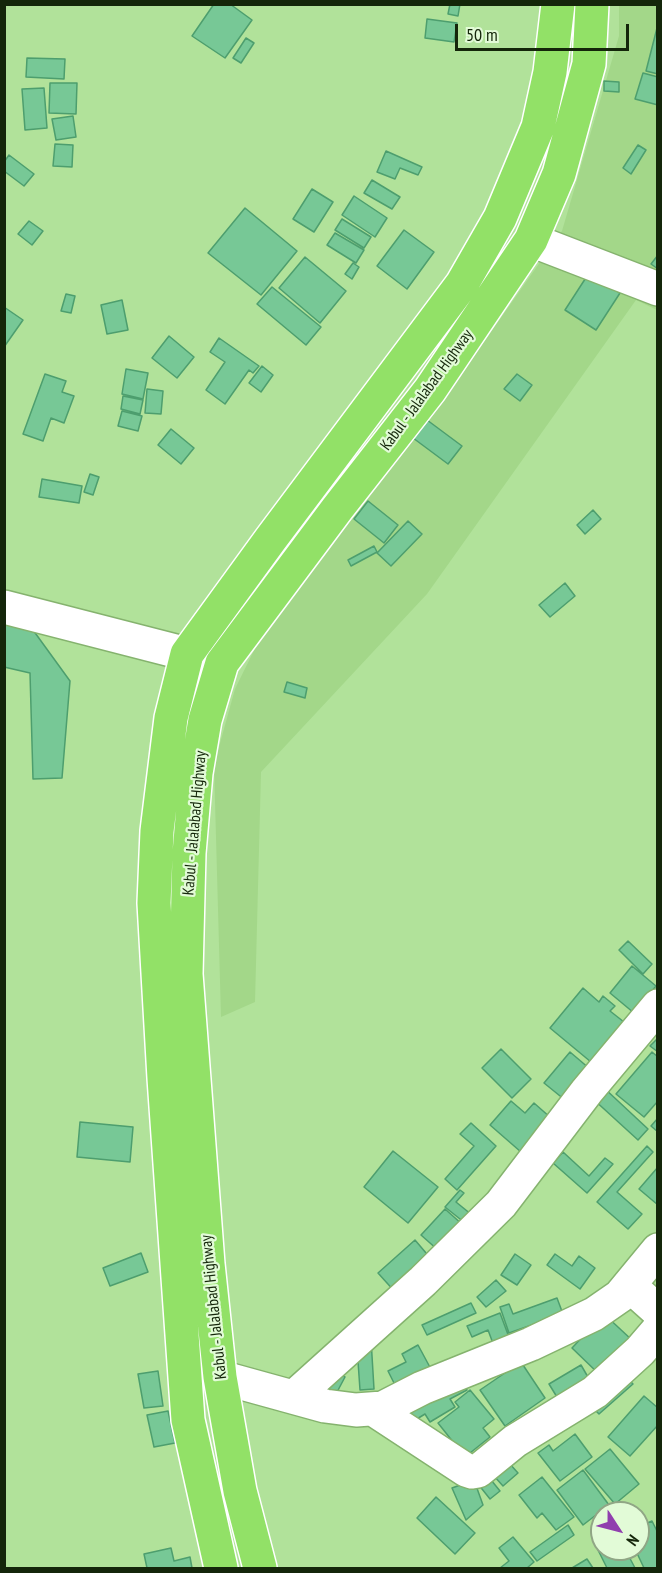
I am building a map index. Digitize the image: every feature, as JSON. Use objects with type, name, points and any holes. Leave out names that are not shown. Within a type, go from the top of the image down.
[{"type":"highway","name":"Kabul - Jalalabad Highway","points":[[221,1569],[188,1420],[154,903],[157,831],[171,718],[187,654],[462,284],[500,218],[538,127],[550,72],[558,4]]},
{"type":"highway","name":"Kabul - Jalalabad Highway","points":[[260,1569],[240,1491],[220,1377],[208,1264],[186,974],[189,853],[196,773],[205,720],[222,663],[337,509],[430,390],[531,240],[559,174],[589,64],[592,4]]},
{"type":"street","points":[[531,240],[657,290]]},
{"type":"street","points":[[4,608],[222,663]]},
{"type":"street","points":[[294,1397],[423,1281],[501,1204],[587,1091],[657,1006]]},
{"type":"street","points":[[220,1377],[325,1406],[356,1410],[383,1408],[422,1388],[531,1344],[594,1314],[620,1296],[657,1250]]},
{"type":"street","points":[[629,1285],[657,1311]]},
{"type":"street","points":[[373,1409],[466,1470],[478,1471],[515,1440],[595,1392],[647,1344],[657,1330]]},
{"type":"shaded area","points":[[619,5],[657,5],[657,310],[636,300],[427,594],[261,772],[255,1002],[221,1017],[214,765],[235,689],[265,628],[443,400],[562,231],[619,36]]},
{"type":"building","points":[[214,4],[230,4],[252,20],[225,58],[192,36]]},
{"type":"building","points":[[450,4],[460,4],[458,16],[448,14]]},
{"type":"building","points":[[427,19],[457,23],[454,42],[425,38]]},
{"type":"building","points":[[658,28],[658,74],[646,71]]},
{"type":"building","points":[[246,38],[254,43],[241,63],[233,58]]},
{"type":"building","points":[[27,58],[65,59],[64,79],[26,77]]},
{"type":"building","points":[[643,73],[658,77],[658,105],[635,99]]},
{"type":"building","points":[[604,81],[619,82],[619,92],[604,91]]},
{"type":"building","points":[[50,83],[77,83],[76,114],[49,113]]},
{"type":"building","points":[[44,88],[47,128],[25,130],[22,89]]},
{"type":"building","points":[[73,116],[76,137],[56,140],[52,119]]},
{"type":"building","points":[[55,144],[73,145],[72,167],[53,166]]},
{"type":"building","points":[[638,145],[646,150],[631,174],[623,168]]},
{"type":"building","points":[[386,151],[422,167],[418,175],[400,168],[395,179],[377,172]]},
{"type":"building","points":[[9,155],[34,174],[24,186],[4,171],[4,162]]},
{"type":"building","points":[[372,180],[400,197],[392,209],[364,193]]},
{"type":"building","points":[[312,189],[333,202],[314,232],[293,219]]},
{"type":"building","points":[[354,196],[387,218],[375,237],[342,215]]},
{"type":"building","points":[[245,208],[297,251],[261,295],[208,253]]},
{"type":"building","points":[[342,219],[371,237],[364,248],[335,230]]},
{"type":"building","points":[[29,221],[43,231],[32,245],[18,234]]},
{"type":"building","points":[[404,230],[434,252],[407,289],[377,266]]},
{"type":"building","points":[[335,233],[364,250],[356,263],[327,245]]},
{"type":"building","points":[[658,255],[658,269],[651,264]]},
{"type":"building","points":[[305,257],[346,291],[320,323],[279,288]]},
{"type":"building","points":[[353,263],[359,267],[352,279],[345,274]]},
{"type":"building","points":[[589,273],[620,293],[596,330],[565,310]]},
{"type":"building","points":[[272,287],[321,327],[306,345],[257,304]]},
{"type":"building","points":[[66,294],[75,296],[71,313],[61,311]]},
{"type":"building","points":[[122,300],[128,330],[107,334],[101,305]]},
{"type":"building","points":[[4,307],[23,320],[4,347]]},
{"type":"building","points":[[169,336],[194,357],[177,378],[152,358]]},
{"type":"building","points":[[219,338],[259,366],[253,373],[249,370],[225,404],[206,390],[225,362],[210,352]]},
{"type":"building","points":[[262,366],[273,375],[261,392],[249,383]]},
{"type":"building","points":[[126,369],[148,373],[143,399],[122,394]]},
{"type":"building","points":[[45,374],[66,381],[62,392],[74,396],[64,423],[51,418],[43,441],[23,434]]},
{"type":"building","points":[[517,374],[532,385],[520,401],[504,389]]},
{"type":"building","points":[[147,389],[163,391],[161,414],[145,413]]},
{"type":"building","points":[[123,396],[143,400],[140,414],[121,409]]},
{"type":"building","points":[[122,411],[142,416],[138,431],[118,426]]},
{"type":"building","points":[[423,417],[462,446],[448,464],[409,435]]},
{"type":"building","points":[[171,429],[194,448],[181,464],[158,445]]},
{"type":"building","points":[[90,474],[99,477],[93,495],[84,492]]},
{"type":"building","points":[[42,479],[82,486],[79,503],[39,497]]},
{"type":"building","points":[[368,501],[398,525],[384,543],[354,519]]},
{"type":"building","points":[[593,510],[601,519],[585,534],[577,525]]},
{"type":"building","points":[[408,521],[422,534],[391,566],[377,553]]},
{"type":"building","points":[[374,546],[377,552],[351,566],[348,560]]},
{"type":"building","points":[[565,583],[575,596],[550,617],[539,605]]},
{"type":"building","points":[[4,623],[33,630],[70,681],[62,778],[33,779],[30,673],[4,667]]},
{"type":"building","points":[[287,682],[307,688],[305,698],[284,692]]},
{"type":"building","points":[[628,941],[652,964],[643,974],[619,950]]},
{"type":"building","points":[[632,966],[656,986],[634,1013],[610,993]]},
{"type":"building","points":[[583,988],[599,1002],[603,996],[615,1006],[610,1011],[624,1022],[591,1062],[550,1028]]},
{"type":"building","points":[[658,1038],[658,1052],[650,1046]]},
{"type":"building","points":[[501,1049],[531,1079],[512,1098],[482,1068]]},
{"type":"building","points":[[570,1052],[590,1069],[565,1100],[544,1083]]},
{"type":"building","points":[[652,1052],[658,1057],[658,1101],[644,1117],[616,1094]]},
{"type":"building","points":[[603,1087],[648,1129],[638,1140],[592,1098]]},
{"type":"building","points":[[511,1101],[525,1113],[534,1103],[551,1118],[521,1152],[490,1125]]},
{"type":"building","points":[[658,1118],[658,1132],[651,1126]]},
{"type":"building","points":[[80,1122],[133,1127],[130,1162],[77,1157]]},
{"type":"building","points":[[471,1123],[496,1146],[457,1190],[445,1179],[474,1146],[460,1134]]},
{"type":"building","points":[[647,1146],[653,1152],[617,1192],[642,1214],[628,1229],[597,1202]]},
{"type":"building","points":[[393,1151],[438,1187],[408,1223],[364,1187]]},
{"type":"building","points":[[563,1152],[589,1176],[605,1158],[613,1164],[587,1193],[553,1163]]},
{"type":"building","points":[[658,1167],[658,1205],[639,1189]]},
{"type":"building","points":[[460,1190],[464,1193],[456,1202],[472,1215],[465,1223],[445,1207]]},
{"type":"building","points":[[445,1209],[463,1225],[439,1251],[421,1235]]},
{"type":"building","points":[[415,1240],[432,1260],[396,1293],[378,1273]]},
{"type":"building","points":[[141,1253],[148,1272],[110,1286],[103,1268]]},
{"type":"building","points":[[515,1254],[531,1265],[517,1285],[501,1275]]},
{"type":"building","points":[[555,1254],[572,1266],[579,1256],[595,1268],[580,1289],[547,1265]]},
{"type":"building","points":[[496,1280],[506,1291],[486,1307],[477,1297]]},
{"type":"building","points":[[557,1298],[563,1314],[509,1333],[500,1307],[509,1304],[513,1314]]},
{"type":"building","points":[[471,1303],[476,1313],[427,1335],[422,1325]]},
{"type":"building","points":[[500,1313],[510,1340],[494,1346],[488,1330],[472,1337],[467,1326]]},
{"type":"building","points":[[604,1314],[633,1341],[601,1376],[572,1348]]},
{"type":"building","points":[[371,1339],[374,1389],[360,1390],[357,1347]]},
{"type":"building","points":[[418,1345],[432,1371],[397,1389],[388,1371],[406,1362],[402,1354]]},
{"type":"building","points":[[521,1362],[545,1398],[505,1426],[480,1390]]},
{"type":"building","points":[[581,1365],[592,1384],[560,1402],[549,1384]]},
{"type":"building","points":[[331,1369],[345,1377],[336,1394],[314,1384]]},
{"type":"building","points":[[158,1371],[163,1406],[144,1408],[138,1374]]},
{"type":"building","points":[[624,1375],[633,1384],[599,1414],[590,1405]]},
{"type":"building","points":[[459,1378],[467,1390],[450,1399],[455,1407],[430,1422],[425,1414],[412,1422],[405,1410]]},
{"type":"building","points":[[470,1390],[494,1419],[483,1428],[490,1437],[465,1457],[438,1423],[459,1407],[455,1402]]},
{"type":"building","points":[[644,1396],[658,1408],[658,1425],[630,1456],[608,1437]]},
{"type":"building","points":[[168,1411],[175,1443],[154,1447],[147,1415]]},
{"type":"building","points":[[575,1434],[592,1457],[560,1481],[538,1453],[549,1445],[553,1451]]},
{"type":"building","points":[[610,1449],[639,1484],[619,1501],[612,1501],[585,1469]]},
{"type":"building","points":[[509,1463],[518,1473],[503,1486],[494,1476]]},
{"type":"building","points":[[583,1470],[606,1501],[590,1501],[590,1520],[583,1525],[557,1490]]},
{"type":"building","points":[[487,1475],[500,1491],[490,1499],[478,1484]]},
{"type":"building","points":[[542,1477],[574,1517],[556,1530],[542,1513],[537,1518],[519,1495]]},
{"type":"building","points":[[474,1480],[483,1505],[466,1520],[452,1488]]},
{"type":"building","points":[[436,1497],[475,1533],[455,1554],[417,1518]]},
{"type":"building","points":[[652,1521],[658,1533],[658,1568],[644,1568],[641,1561],[650,1561],[650,1522]]},
{"type":"building","points":[[568,1525],[574,1535],[537,1561],[530,1552]]},
{"type":"building","points":[[513,1537],[534,1562],[527,1568],[500,1568],[509,1561],[499,1548]]},
{"type":"building","points":[[171,1548],[174,1561],[190,1557],[192,1568],[147,1568],[144,1554]]},
{"type":"building","points":[[587,1559],[593,1568],[572,1568]]},
{"type":"building","points":[[604,1561],[631,1561],[635,1568],[607,1568]]}]
